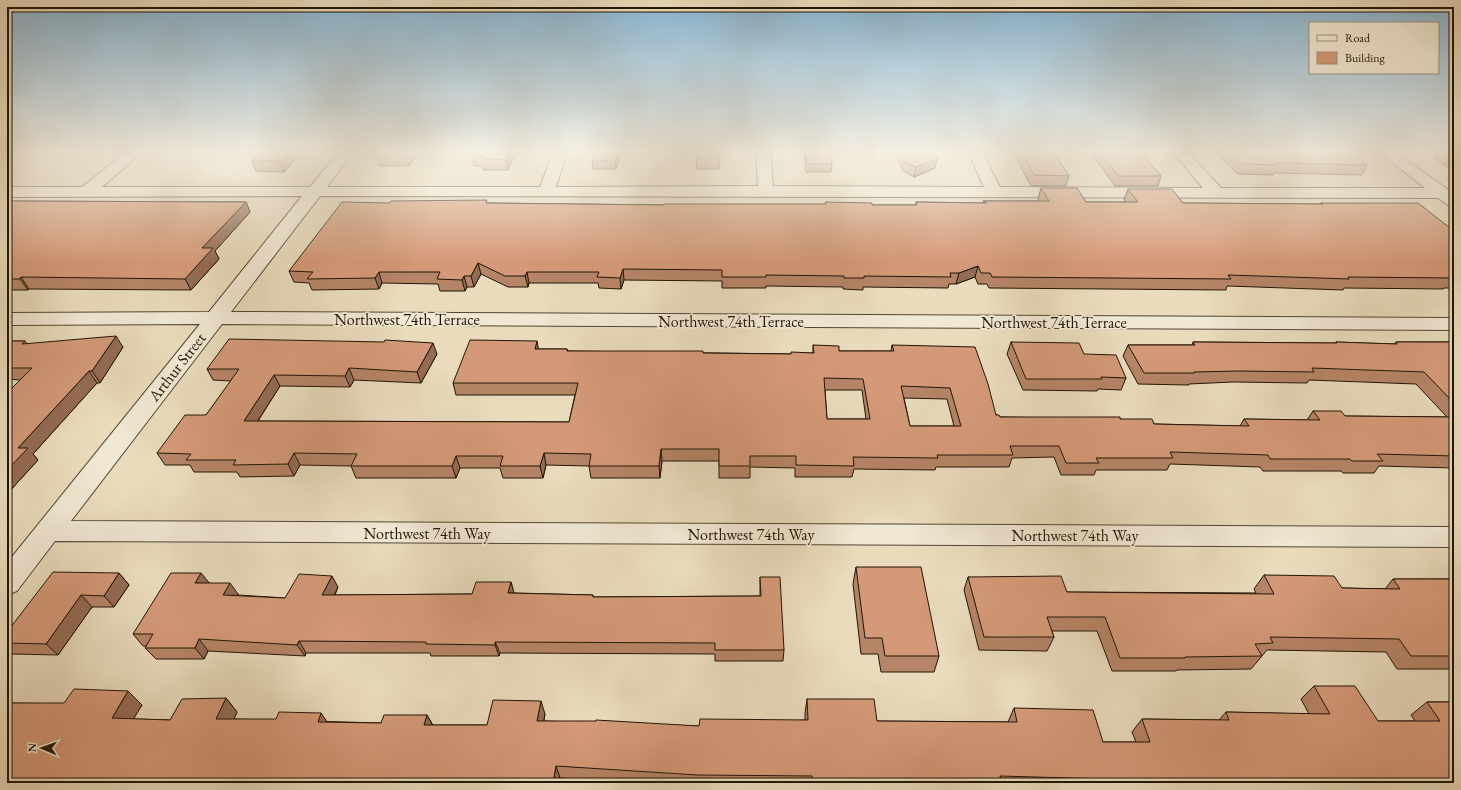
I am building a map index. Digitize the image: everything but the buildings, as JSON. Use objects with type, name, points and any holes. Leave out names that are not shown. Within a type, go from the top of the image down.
[{"type":"street","points":[[86,192],[90,189]]},
{"type":"street","name":"Arthur Street","points":[[7,582],[317,189]]},
{"type":"street","points":[[1213,189],[1216,192]]},
{"type":"street","points":[[1436,189],[1448,198]]},
{"type":"street","points":[[7,192],[1216,192],[1448,198]]},
{"type":"street","name":"Northwest 74th Terrace","points":[[7,319],[215,318],[1454,324]]},
{"type":"street","name":"Northwest 74th Way","points":[[48,531],[1454,537]]}]
